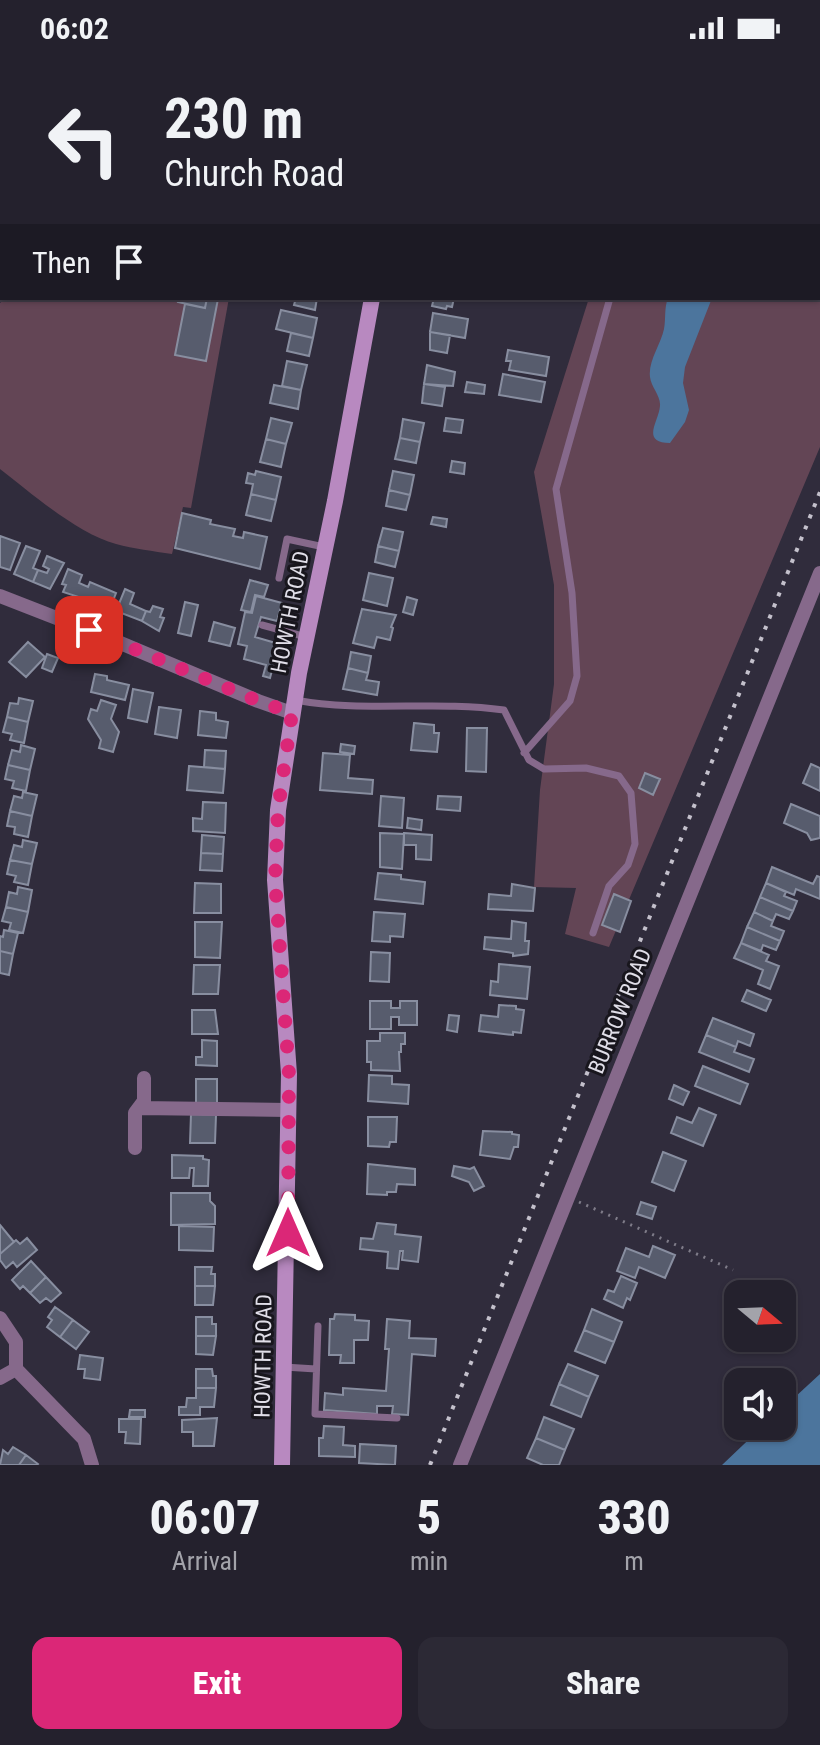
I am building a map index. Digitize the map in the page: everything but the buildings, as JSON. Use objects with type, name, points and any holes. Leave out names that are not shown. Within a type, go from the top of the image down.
[{"type":"main road","name":"HOWTH ROAD","points":[[282,1465],[289,1074],[275,880],[278,810],[306,637],[372,300]]},
{"type":"street","name":"BURROW ROAD","points":[[460,1465],[820,573]]},
{"type":"street","points":[[0,596],[258,701],[294,706]]},
{"type":"street","points":[[135,1148],[135,1113],[144,1101],[144,1078]]},
{"type":"street","points":[[139,1108],[288,1110]]},
{"type":"street","points":[[0,1318],[16,1342],[16,1369],[84,1439],[92,1465]]},
{"type":"street","points":[[0,1378],[16,1369]]},
{"type":"lane","points":[[524,753],[570,701],[577,676],[572,593],[556,489],[609,300]]},
{"type":"lane","points":[[279,578],[287,539],[325,548]]},
{"type":"lane","points":[[262,625],[306,637]]},
{"type":"lane","points":[[294,706],[474,706],[504,710],[524,753],[544,769],[586,768],[619,776],[631,793],[635,844],[628,865],[609,886],[593,933]]},
{"type":"lane","points":[[318,1326],[315,1414],[397,1418]]},
{"type":"lane","points":[[284,1367],[316,1369]]},
{"type":"path","points":[[593,1208],[733,1270]]},
{"type":"shaded area","points":[[4,300],[229,300],[191,508],[183,507],[172,554],[101,539],[55,512],[0,469],[0,303]]},
{"type":"shaded area","points":[[588,300],[820,300],[820,447],[609,947],[565,934],[576,888],[534,887],[540,790],[554,684],[554,585],[534,472]]},
{"type":"water","points":[[668,300],[711,300],[685,367],[683,383],[689,410],[685,422],[670,443],[661,442],[653,435],[660,402],[650,371],[664,329]]},
{"type":"water","points":[[820,1374],[820,1465],[722,1465],[748,1440],[796,1440],[796,1396]]},
{"type":"railway","points":[[430,1465],[820,492]]},
{"type":"route","points":[[89,630],[292,713],[278,810],[275,880],[289,1074],[288,1233]]}]
